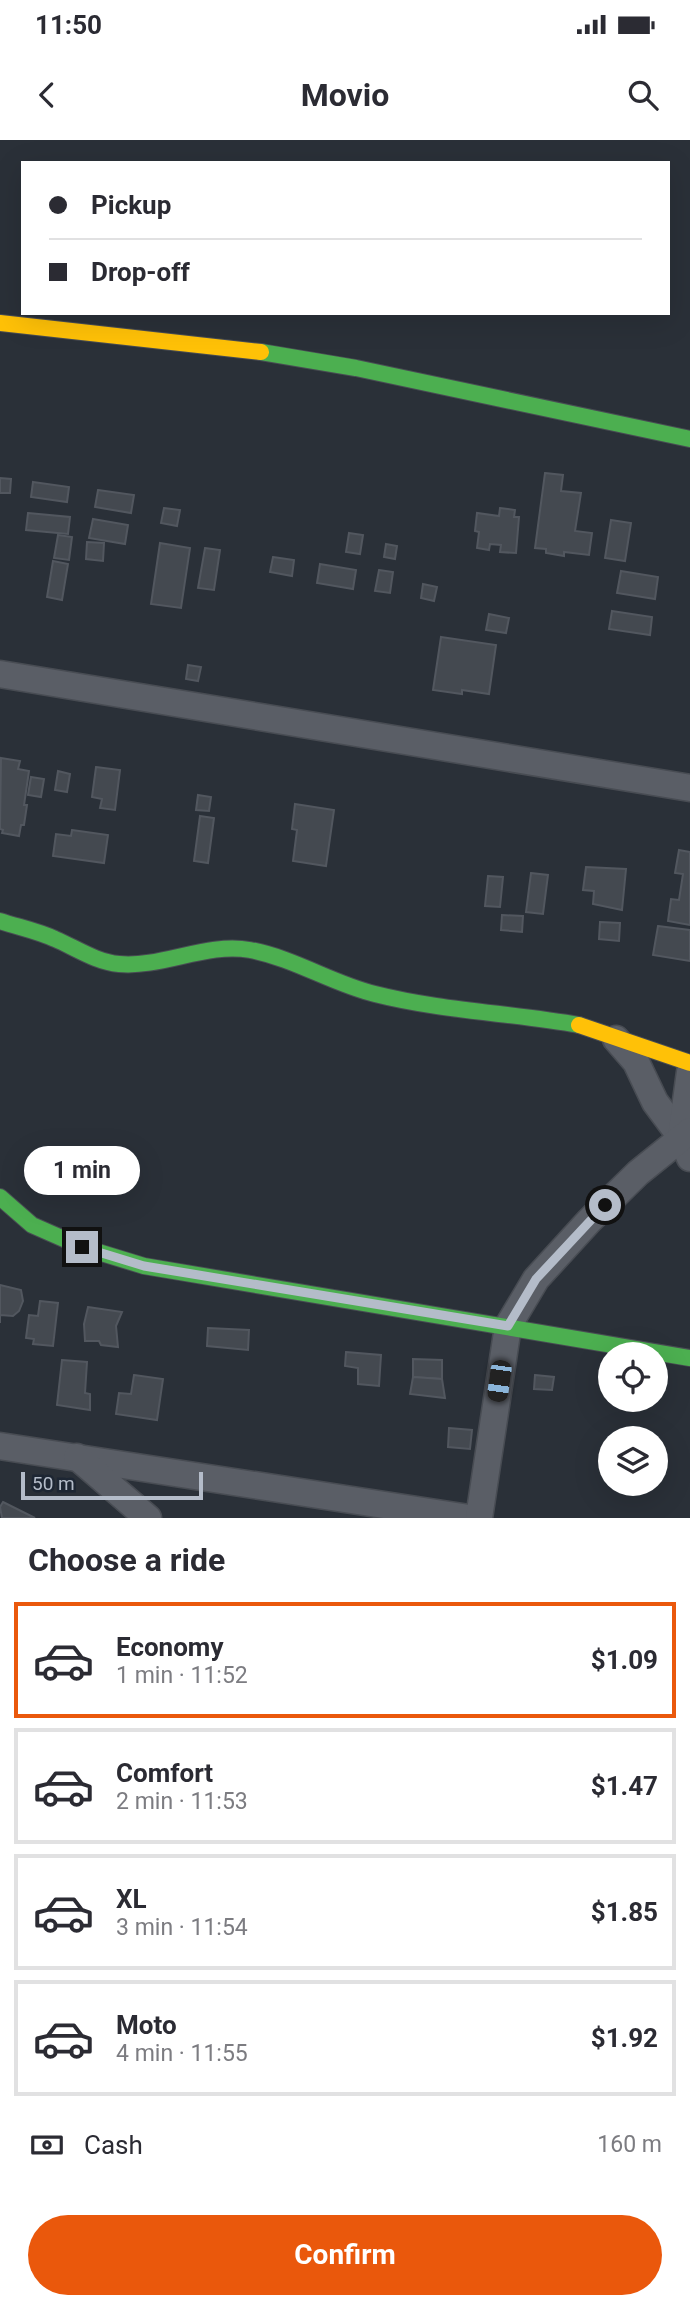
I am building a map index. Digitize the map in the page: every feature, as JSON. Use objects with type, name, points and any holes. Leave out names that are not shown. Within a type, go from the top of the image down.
[{"type":"street","points":[[0,323],[234,348],[356,368],[690,439]]},
{"type":"street","points":[[0,674],[690,788]]},
{"type":"street","points":[[0,921],[54,938],[89,956],[119,964],[154,961],[206,951],[249,950],[373,994],[578,1025],[690,1063]]},
{"type":"street","points":[[616,1039],[636,1062],[656,1102],[687,1142]]},
{"type":"street","points":[[687,1142],[690,1072]]},
{"type":"street","points":[[479,1518],[508,1326],[536,1279],[589,1221],[638,1173],[687,1142]]},
{"type":"street","points":[[0,1197],[32,1225],[82,1247],[144,1266],[690,1358]]},
{"type":"street","points":[[0,1446],[469,1518]]},
{"type":"street","points":[[76,1456],[148,1518]]},
{"type":"building","points":[[545,473],[563,475],[561,491],[581,493],[575,531],[592,533],[589,555],[564,552],[564,556],[535,548]]},
{"type":"building","points":[[0,478],[11,479],[10,493],[0,493]]},
{"type":"building","points":[[33,482],[69,487],[67,502],[31,497]]},
{"type":"building","points":[[98,490],[134,495],[131,513],[95,507]]},
{"type":"building","points":[[164,508],[180,510],[177,526],[161,523]]},
{"type":"building","points":[[500,508],[515,510],[514,517],[519,517],[516,553],[500,552],[501,545],[490,544],[489,550],[477,548],[477,513],[499,516]]},
{"type":"building","points":[[28,513],[70,517],[68,534],[26,530]]},
{"type":"building","points":[[93,519],[128,525],[125,544],[89,538]]},
{"type":"building","points":[[611,520],[631,523],[625,561],[605,558]]},
{"type":"building","points":[[349,533],[363,535],[360,554],[346,552]]},
{"type":"building","points":[[58,535],[72,537],[69,560],[54,558]]},
{"type":"building","points":[[87,542],[104,543],[103,561],[86,559]]},
{"type":"building","points":[[160,543],[190,548],[181,608],[151,604]]},
{"type":"building","points":[[386,544],[397,546],[395,559],[384,557]]},
{"type":"building","points":[[205,548],[220,550],[214,590],[198,588]]},
{"type":"building","points":[[273,557],[294,560],[292,576],[270,572]]},
{"type":"building","points":[[53,561],[68,564],[62,600],[47,597]]},
{"type":"building","points":[[320,564],[356,570],[353,589],[317,583]]},
{"type":"building","points":[[379,570],[393,572],[390,593],[375,591]]},
{"type":"building","points":[[621,571],[658,577],[655,599],[617,593]]},
{"type":"building","points":[[423,584],[437,587],[434,601],[421,598]]},
{"type":"building","points":[[612,611],[652,617],[650,635],[609,629]]},
{"type":"building","points":[[489,614],[509,618],[506,633],[486,630]]},
{"type":"building","points":[[441,637],[496,645],[489,694],[433,690]]},
{"type":"building","points":[[188,665],[201,667],[198,681],[186,679]]},
{"type":"building","points":[[1,758],[20,761],[18,769],[29,771],[24,825],[21,825],[19,836],[2,833],[3,830],[0,829]]},
{"type":"building","points":[[96,767],[120,770],[115,810],[100,808],[102,799],[92,797]]},
{"type":"building","points":[[58,771],[70,774],[67,792],[55,790]]},
{"type":"building","points":[[31,777],[44,779],[41,797],[28,795]]},
{"type":"building","points":[[198,795],[211,797],[209,811],[196,810]]},
{"type":"building","points":[[295,804],[334,810],[326,866],[293,861],[297,830],[292,829]]},
{"type":"building","points":[[200,816],[214,818],[208,863],[194,861]]},
{"type":"building","points":[[72,830],[108,835],[104,863],[53,856],[56,834],[71,836]]},
{"type":"building","points":[[679,850],[690,852],[690,925],[668,921],[671,899],[679,900],[683,874],[675,873]]},
{"type":"building","points":[[586,867],[626,869],[622,910],[593,904],[594,891],[583,890]]},
{"type":"building","points":[[531,873],[548,875],[543,914],[526,912]]},
{"type":"building","points":[[488,876],[503,877],[500,907],[485,906]]},
{"type":"building","points":[[502,915],[523,916],[522,932],[501,930]]},
{"type":"building","points":[[600,922],[620,923],[619,941],[599,939]]},
{"type":"building","points":[[658,926],[690,930],[690,961],[653,955]]},
{"type":"building","points":[[0,1285],[21,1290],[23,1301],[19,1311],[13,1316],[0,1315]]},
{"type":"building","points":[[40,1301],[58,1303],[53,1346],[33,1344],[34,1339],[26,1338],[29,1315],[38,1316]]},
{"type":"building","points":[[88,1307],[122,1312],[116,1326],[118,1347],[101,1345],[99,1341],[85,1341],[84,1324]]},
{"type":"building","points":[[208,1328],[249,1330],[248,1350],[207,1346]]},
{"type":"building","points":[[346,1352],[381,1355],[379,1386],[358,1384],[358,1368],[345,1366]]},
{"type":"building","points":[[413,1359],[442,1360],[442,1379],[413,1377]]},
{"type":"building","points":[[62,1360],[87,1362],[85,1393],[90,1394],[90,1410],[57,1405]]},
{"type":"building","points":[[134,1375],[163,1379],[157,1420],[116,1414],[119,1393],[131,1394]]},
{"type":"building","points":[[535,1375],[554,1377],[552,1390],[534,1389]]},
{"type":"building","points":[[413,1377],[442,1379],[445,1398],[410,1394]]},
{"type":"building","points":[[449,1428],[472,1430],[470,1449],[448,1447]]},
{"type":"building","points":[[3,1502],[35,1518],[2,1518],[0,1507]]},
{"type":"traffic: fast","points":[[261,352],[356,368],[690,439]]},
{"type":"traffic: fast","points":[[0,921],[48,936],[94,958],[111,963],[152,962],[217,949],[250,950],[282,959],[359,990],[400,1000],[579,1025]]},
{"type":"traffic: fast","points":[[0,1197],[32,1225],[82,1247],[144,1266],[690,1358]]},
{"type":"traffic: slow","points":[[0,323],[261,352]]},
{"type":"traffic: slow","points":[[579,1025],[690,1063]]},
{"type":"route","points":[[82,1247],[144,1266],[508,1326],[536,1279],[605,1205]]}]
